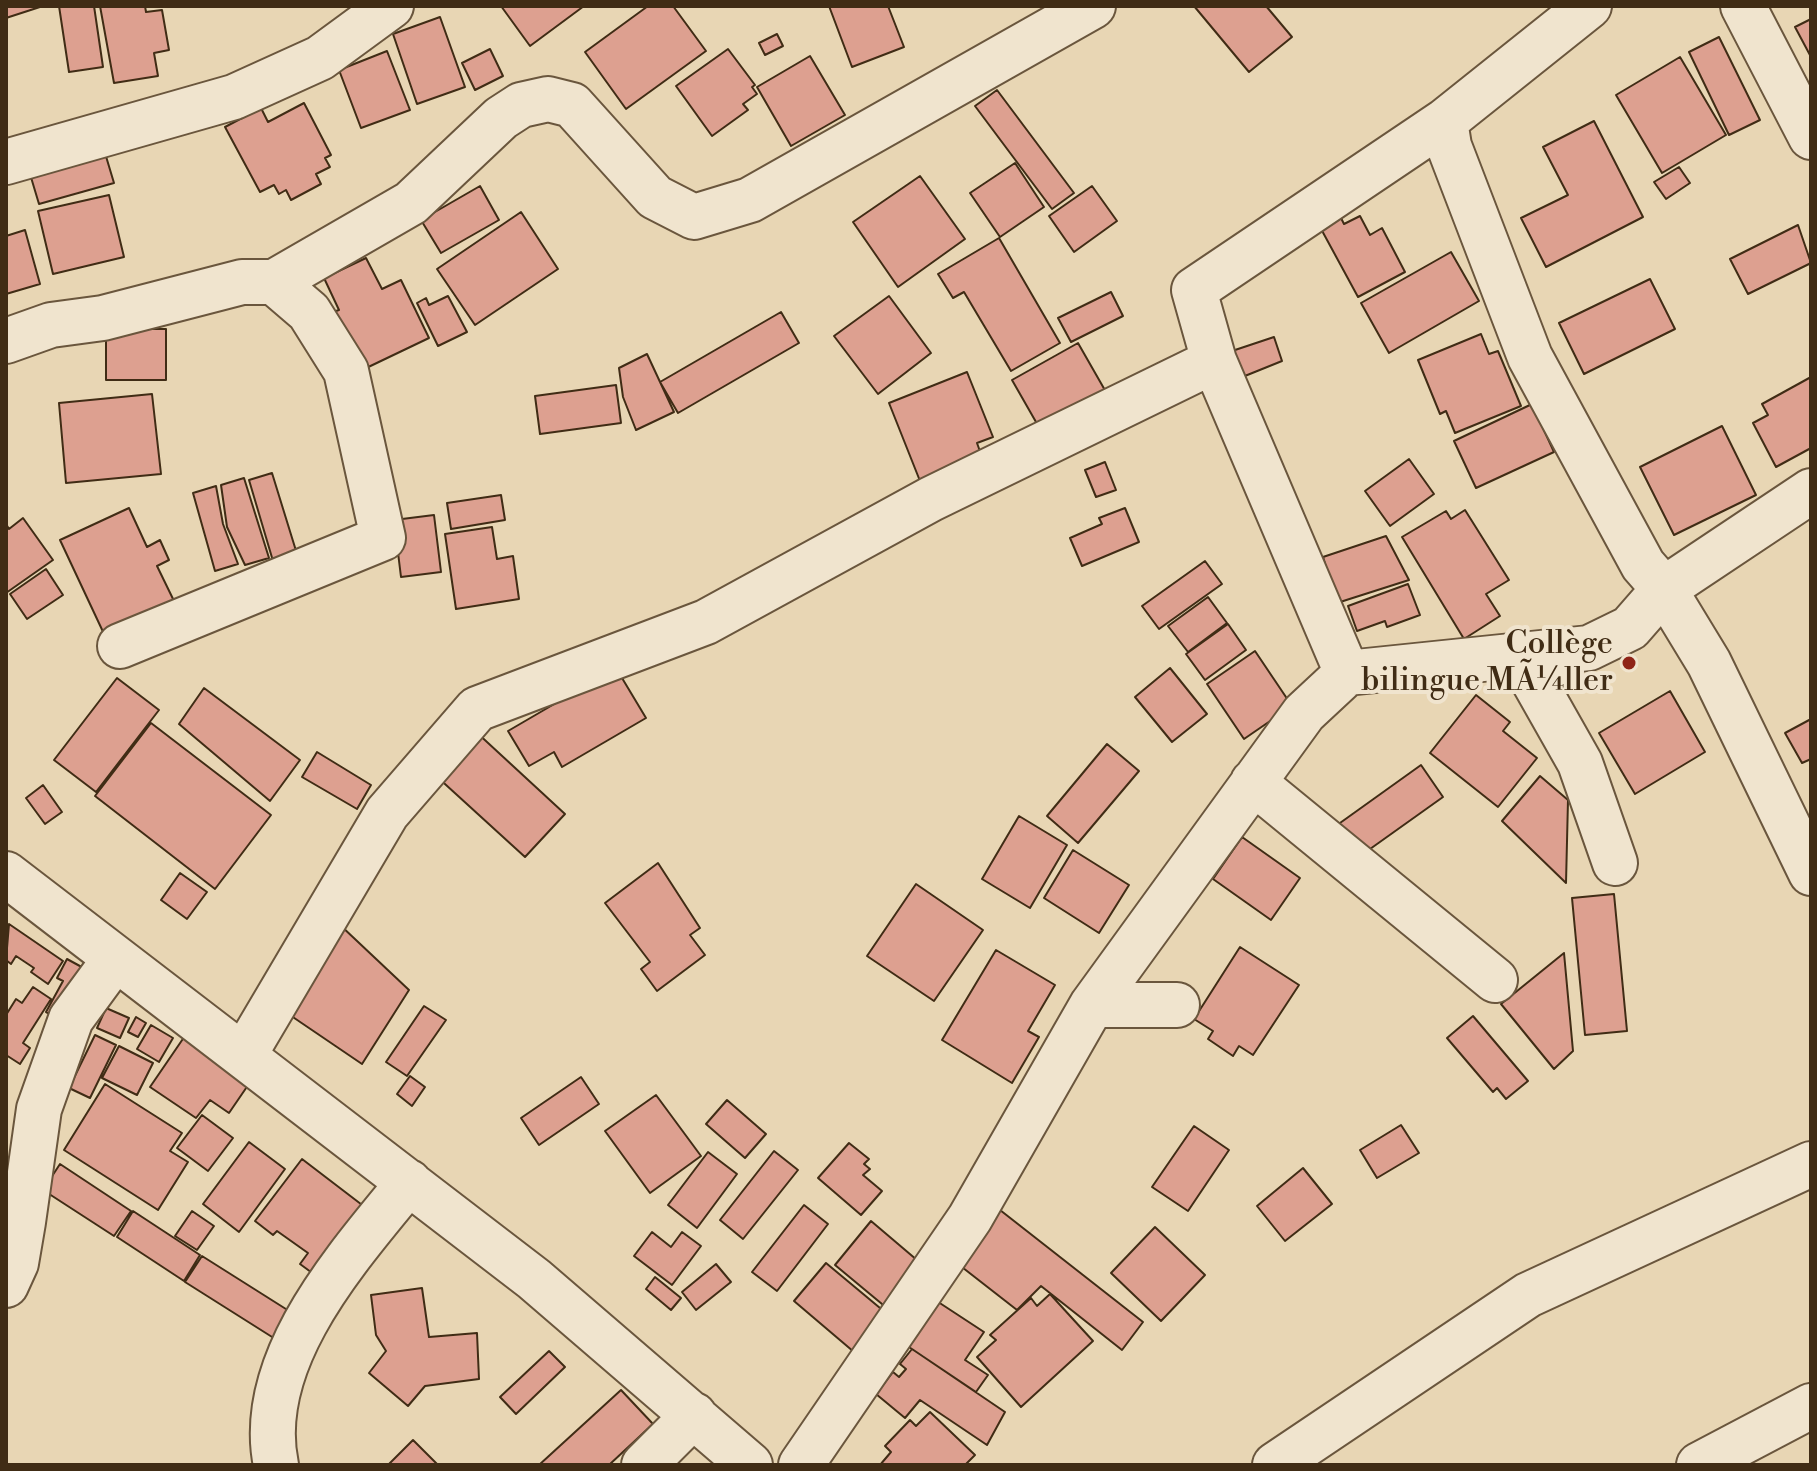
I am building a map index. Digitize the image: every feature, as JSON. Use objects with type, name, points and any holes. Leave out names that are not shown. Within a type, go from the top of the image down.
[{"type":"street","points":[[6,162],[234,97],[320,58],[391,6]]},
{"type":"street","points":[[6,341],[51,325],[103,318],[242,282],[274,282],[411,203],[501,118],[521,105],[548,99],[572,105],[655,197],[694,217],[750,200],[1093,6]]},
{"type":"street","points":[[1347,673],[1214,361],[1194,290],[1445,121],[1589,6]]},
{"type":"street","points":[[1743,6],[1811,137]]},
{"type":"street","points":[[1445,121],[1449,146],[1463,188],[1530,357],[1643,565],[1664,589],[1709,663],[1811,873]]},
{"type":"street","points":[[120,646],[383,538],[346,371],[309,312],[274,282]]},
{"type":"street","points":[[244,1055],[387,813],[477,709],[706,622],[931,499],[1214,361]]},
{"type":"street","points":[[801,1465],[970,1218],[1092,1005],[1304,713],[1347,673],[1589,648],[1630,628],[1664,589],[1811,491]]},
{"type":"street","points":[[1520,657],[1580,763],[1615,863]]},
{"type":"street","points":[[1253,782],[1495,980]]},
{"type":"street","points":[[6,874],[534,1279],[750,1465]]},
{"type":"street","points":[[6,1285],[16,1263],[39,1109],[71,1019],[115,959]]},
{"type":"street","points":[[1092,1005],[1177,1005]]},
{"type":"street","points":[[1275,1465],[1528,1295],[1811,1164]]},
{"type":"street","points":[[276,1465],[275,1415],[279,1386],[312,1310],[409,1182]]},
{"type":"street","points":[[1699,1465],[1811,1406]]},
{"type":"street","points":[[644,1465],[694,1415]]},
{"type":"building","points":[[6,6],[43,6],[6,18]]},
{"type":"building","points":[[59,6],[94,6],[103,67],[69,72]]},
{"type":"building","points":[[100,6],[145,6],[146,12],[162,10],[169,50],[154,53],[158,76],[114,83]]},
{"type":"building","points":[[501,6],[584,6],[530,46]]},
{"type":"building","points":[[648,6],[673,6],[706,51],[626,109],[585,52]]},
{"type":"building","points":[[829,6],[888,6],[904,47],[852,67]]},
{"type":"building","points":[[1194,6],[1266,6],[1292,37],[1249,72]]},
{"type":"building","points":[[440,17],[465,87],[417,104],[393,34]]},
{"type":"building","points":[[1811,19],[1811,57],[1795,27]]},
{"type":"building","points":[[777,34],[783,46],[765,55],[759,43]]},
{"type":"building","points":[[1719,37],[1760,120],[1729,135],[1689,52]]},
{"type":"building","points":[[490,49],[503,76],[475,90],[462,63]]},
{"type":"building","points":[[728,49],[755,85],[752,87],[757,94],[743,104],[748,110],[712,136],[676,86]]},
{"type":"building","points":[[387,51],[410,110],[361,128],[339,70]]},
{"type":"building","points":[[810,56],[845,115],[791,146],[757,87]]},
{"type":"building","points":[[1680,57],[1726,135],[1662,173],[1616,95]]},
{"type":"building","points":[[997,90],[1074,193],[1052,209],[975,106]]},
{"type":"building","points":[[304,103],[331,155],[325,158],[330,167],[316,174],[321,184],[291,200],[286,190],[279,194],[274,185],[260,192],[225,127],[261,108],[268,122]]},
{"type":"building","points":[[1594,121],[1643,217],[1546,267],[1521,218],[1568,195],[1543,147]]},
{"type":"building","points":[[105,153],[114,183],[39,204],[30,174]]},
{"type":"building","points":[[1015,163],[1044,207],[1000,237],[970,193]]},
{"type":"building","points":[[1679,167],[1690,183],[1666,199],[1654,182]]},
{"type":"building","points":[[920,176],[965,239],[898,287],[853,222]]},
{"type":"building","points":[[480,186],[499,220],[441,253],[421,220]]},
{"type":"building","points":[[1092,186],[1117,221],[1074,252],[1049,216]]},
{"type":"building","points":[[109,195],[124,257],[53,274],[38,211]]},
{"type":"building","points":[[521,212],[558,269],[475,325],[437,269]]},
{"type":"building","points":[[1340,216],[1344,224],[1360,216],[1370,235],[1382,228],[1405,272],[1358,297],[1320,227]]},
{"type":"building","points":[[1798,225],[1811,263],[1748,294],[1730,259]]},
{"type":"building","points":[[25,230],[40,284],[6,294],[6,236]]},
{"type":"building","points":[[999,238],[1060,343],[1011,371],[964,292],[953,298],[938,274]]},
{"type":"building","points":[[1451,252],[1479,301],[1389,353],[1361,303]]},
{"type":"building","points":[[366,258],[382,289],[401,280],[429,338],[360,371],[333,312],[339,310],[324,278]]},
{"type":"building","points":[[1650,279],[1675,329],[1584,374],[1559,323]]},
{"type":"building","points":[[1111,292],[1123,316],[1071,342],[1058,318]]},
{"type":"building","points":[[448,296],[467,332],[438,346],[417,303],[426,298],[429,305]]},
{"type":"building","points":[[889,296],[931,353],[878,394],[834,336]]},
{"type":"building","points":[[781,312],[799,343],[678,413],[660,382]]},
{"type":"building","points":[[106,329],[166,329],[166,380],[106,380]]},
{"type":"building","points":[[1481,334],[1489,354],[1498,351],[1521,406],[1455,433],[1446,411],[1440,414],[1418,360]]},
{"type":"building","points":[[1274,337],[1282,361],[1230,382],[1232,351]]},
{"type":"building","points":[[1078,343],[1106,392],[1040,429],[1012,380]]},
{"type":"building","points":[[647,354],[674,412],[636,430],[623,397],[619,368]]},
{"type":"building","points":[[967,372],[993,437],[977,443],[982,457],[920,481],[889,403]]},
{"type":"building","points":[[1811,377],[1811,448],[1776,467],[1753,423],[1768,415],[1762,404]]},
{"type":"building","points":[[616,385],[621,423],[540,434],[535,396]]},
{"type":"building","points":[[152,394],[161,474],[66,483],[59,403]]},
{"type":"building","points":[[1532,404],[1554,452],[1476,488],[1454,441]]},
{"type":"building","points":[[1722,426],[1756,495],[1674,535],[1640,467]]},
{"type":"building","points":[[1409,459],[1434,494],[1390,526],[1365,491]]},
{"type":"building","points":[[1105,462],[1116,490],[1096,497],[1085,470]]},
{"type":"building","points":[[272,473],[297,554],[273,561],[249,480]]},
{"type":"building","points":[[244,478],[269,558],[245,565],[227,527],[221,485]]},
{"type":"building","points":[[216,486],[223,524],[238,564],[215,571],[193,493]]},
{"type":"building","points":[[501,495],[505,520],[451,529],[447,503]]},
{"type":"building","points":[[129,508],[147,547],[160,540],[169,560],[157,566],[175,603],[105,636],[60,540]]},
{"type":"building","points":[[1125,508],[1139,542],[1082,566],[1070,538],[1102,524],[1099,518]]},
{"type":"building","points":[[1465,510],[1509,580],[1486,594],[1500,616],[1464,639],[1402,537],[1446,511],[1451,519]]},
{"type":"building","points":[[434,515],[441,572],[401,577],[394,520]]},
{"type":"building","points":[[23,518],[53,560],[6,593],[6,524],[9,529]]},
{"type":"building","points":[[492,527],[497,559],[513,556],[519,599],[456,609],[445,534]]},
{"type":"building","points":[[1386,536],[1409,580],[1337,603],[1323,557]]},
{"type":"building","points":[[1205,561],[1222,584],[1159,629],[1142,606]]},
{"type":"building","points":[[46,569],[63,595],[27,619],[10,594]]},
{"type":"building","points":[[1408,584],[1420,615],[1387,627],[1385,621],[1357,631],[1348,606]]},
{"type":"building","points":[[1208,597],[1227,623],[1188,652],[1168,626]]},
{"type":"building","points":[[1228,624],[1246,650],[1205,680],[1186,654]]},
{"type":"building","points":[[1255,651],[1292,706],[1244,739],[1207,684]]},
{"type":"building","points":[[616,668],[646,718],[562,767],[554,752],[529,766],[508,731]]},
{"type":"building","points":[[1170,668],[1207,714],[1172,742],[1135,697]]},
{"type":"building","points":[[117,678],[159,710],[96,792],[54,760]]},
{"type":"building","points":[[204,688],[300,760],[270,801],[179,724]]},
{"type":"building","points":[[1670,691],[1705,752],[1635,794],[1599,733]]},
{"type":"building","points":[[1476,695],[1510,722],[1503,731],[1537,758],[1498,807],[1430,753]]},
{"type":"building","points":[[1811,719],[1811,759],[1802,763],[1785,733]]},
{"type":"building","points":[[151,723],[271,815],[215,889],[95,796]]},
{"type":"building","points":[[474,730],[565,814],[525,857],[434,774]]},
{"type":"building","points":[[1107,744],[1139,771],[1078,843],[1047,816]]},
{"type":"building","points":[[317,752],[371,785],[357,809],[302,777]]},
{"type":"building","points":[[1421,765],[1443,797],[1349,864],[1326,833]]},
{"type":"building","points":[[1540,776],[1568,800],[1566,883],[1502,821]]},
{"type":"building","points":[[43,785],[62,812],[45,824],[26,798]]},
{"type":"building","points":[[1019,816],[1067,845],[1030,908],[982,879]]},
{"type":"building","points":[[1242,837],[1300,878],[1271,920],[1213,879]]},
{"type":"building","points":[[1073,850],[1129,885],[1099,933],[1044,898]]},
{"type":"building","points":[[658,863],[700,928],[690,935],[705,955],[657,991],[641,969],[650,962],[605,903]]},
{"type":"building","points":[[180,873],[207,892],[187,919],[161,900]]},
{"type":"building","points":[[916,884],[983,930],[934,1001],[867,956]]},
{"type":"building","points":[[1614,894],[1627,1031],[1585,1035],[1572,898]]},
{"type":"building","points":[[9,924],[63,961],[48,984],[31,972],[34,968],[16,956],[11,964],[6,960]]},
{"type":"building","points":[[339,924],[409,990],[362,1064],[281,1009]]},
{"type":"building","points":[[1240,947],[1299,985],[1253,1055],[1239,1046],[1233,1056],[1208,1039],[1213,1031],[1194,1019]]},
{"type":"building","points":[[996,950],[1055,985],[1028,1031],[1039,1037],[1012,1083],[942,1040]]},
{"type":"building","points":[[1564,953],[1573,1051],[1554,1069],[1501,1004]]},
{"type":"building","points":[[67,959],[89,971],[59,1019],[46,1012],[63,981],[57,978]]},
{"type":"building","points":[[33,987],[51,999],[23,1043],[30,1048],[20,1064],[6,1055],[6,1015],[16,999],[22,1003]]},
{"type":"building","points":[[424,1006],[446,1020],[407,1076],[386,1062]]},
{"type":"building","points":[[106,1008],[129,1018],[120,1038],[97,1028]]},
{"type":"building","points":[[1473,1016],[1528,1081],[1506,1099],[1497,1088],[1493,1092],[1447,1038]]},
{"type":"building","points":[[136,1017],[146,1023],[138,1037],[128,1032]]},
{"type":"building","points":[[151,1025],[173,1038],[159,1062],[137,1049]]},
{"type":"building","points":[[189,1030],[255,1075],[229,1113],[210,1100],[196,1118],[150,1087]]},
{"type":"building","points":[[95,1035],[116,1045],[90,1098],[69,1088]]},
{"type":"building","points":[[119,1046],[153,1063],[137,1095],[102,1078]]},
{"type":"building","points":[[410,1076],[425,1087],[412,1106],[397,1094]]},
{"type":"building","points":[[581,1077],[599,1104],[539,1145],[521,1118]]},
{"type":"building","points":[[105,1084],[182,1133],[170,1151],[188,1162],[158,1210],[64,1150]]},
{"type":"building","points":[[656,1095],[701,1156],[650,1193],[605,1131]]},
{"type":"building","points":[[727,1100],[766,1134],[745,1158],[706,1124]]},
{"type":"building","points":[[202,1115],[233,1138],[208,1171],[177,1148]]},
{"type":"building","points":[[1401,1125],[1419,1153],[1377,1178],[1360,1150]]},
{"type":"building","points":[[1194,1126],[1229,1150],[1188,1211],[1152,1187]]},
{"type":"building","points":[[249,1142],[285,1169],[239,1232],[203,1204]]},
{"type":"building","points":[[849,1143],[869,1159],[864,1164],[870,1169],[863,1175],[882,1191],[861,1215],[818,1178]]},
{"type":"building","points":[[774,1151],[798,1170],[743,1239],[720,1220]]},
{"type":"building","points":[[708,1152],[737,1174],[697,1228],[668,1205]]},
{"type":"building","points":[[302,1159],[370,1211],[319,1278],[300,1264],[308,1253],[277,1231],[273,1235],[255,1221]]},
{"type":"building","points":[[60,1164],[131,1211],[114,1236],[43,1190]]},
{"type":"building","points":[[1303,1168],[1332,1204],[1285,1241],[1257,1206]]},
{"type":"building","points":[[804,1205],[828,1224],[777,1291],[752,1272]]},
{"type":"building","points":[[1000,1210],[1143,1322],[1122,1350],[1041,1286],[1017,1310],[958,1264]]},
{"type":"building","points":[[133,1211],[200,1255],[184,1281],[117,1237]]},
{"type":"building","points":[[192,1211],[214,1226],[197,1250],[175,1236]]},
{"type":"building","points":[[871,1221],[924,1266],[888,1309],[835,1265]]},
{"type":"building","points":[[1155,1227],[1205,1275],[1161,1321],[1111,1273]]},
{"type":"building","points":[[652,1232],[671,1247],[682,1232],[701,1246],[672,1285],[634,1256]]},
{"type":"building","points":[[202,1256],[297,1316],[280,1342],[185,1282]]},
{"type":"building","points":[[826,1263],[886,1313],[854,1352],[794,1301]]},
{"type":"building","points":[[716,1264],[731,1282],[696,1310],[682,1292]]},
{"type":"building","points":[[655,1277],[681,1298],[671,1310],[646,1289]]},
{"type":"building","points":[[422,1288],[429,1337],[477,1333],[479,1379],[425,1386],[408,1406],[369,1373],[386,1351],[376,1335],[371,1295]]},
{"type":"building","points":[[926,1294],[984,1332],[965,1360],[988,1375],[976,1392],[897,1339]]},
{"type":"building","points":[[1050,1294],[1093,1341],[1021,1407],[977,1357],[996,1340],[990,1335],[1031,1298],[1037,1306]]},
{"type":"building","points":[[912,1349],[1005,1412],[987,1445],[920,1400],[905,1418],[876,1394],[893,1372],[899,1377],[906,1369],[900,1364]]},
{"type":"building","points":[[549,1351],[565,1367],[516,1414],[500,1397]]},
{"type":"building","points":[[621,1390],[653,1424],[609,1465],[539,1465]]},
{"type":"building","points":[[930,1412],[975,1455],[965,1465],[880,1465],[891,1452],[885,1446],[910,1420],[916,1426]]},
{"type":"building","points":[[413,1440],[438,1465],[388,1465]]},
{"type":"place","name":"Collège bilingue MÃ¼ller","points":[[1629,663]]}]
